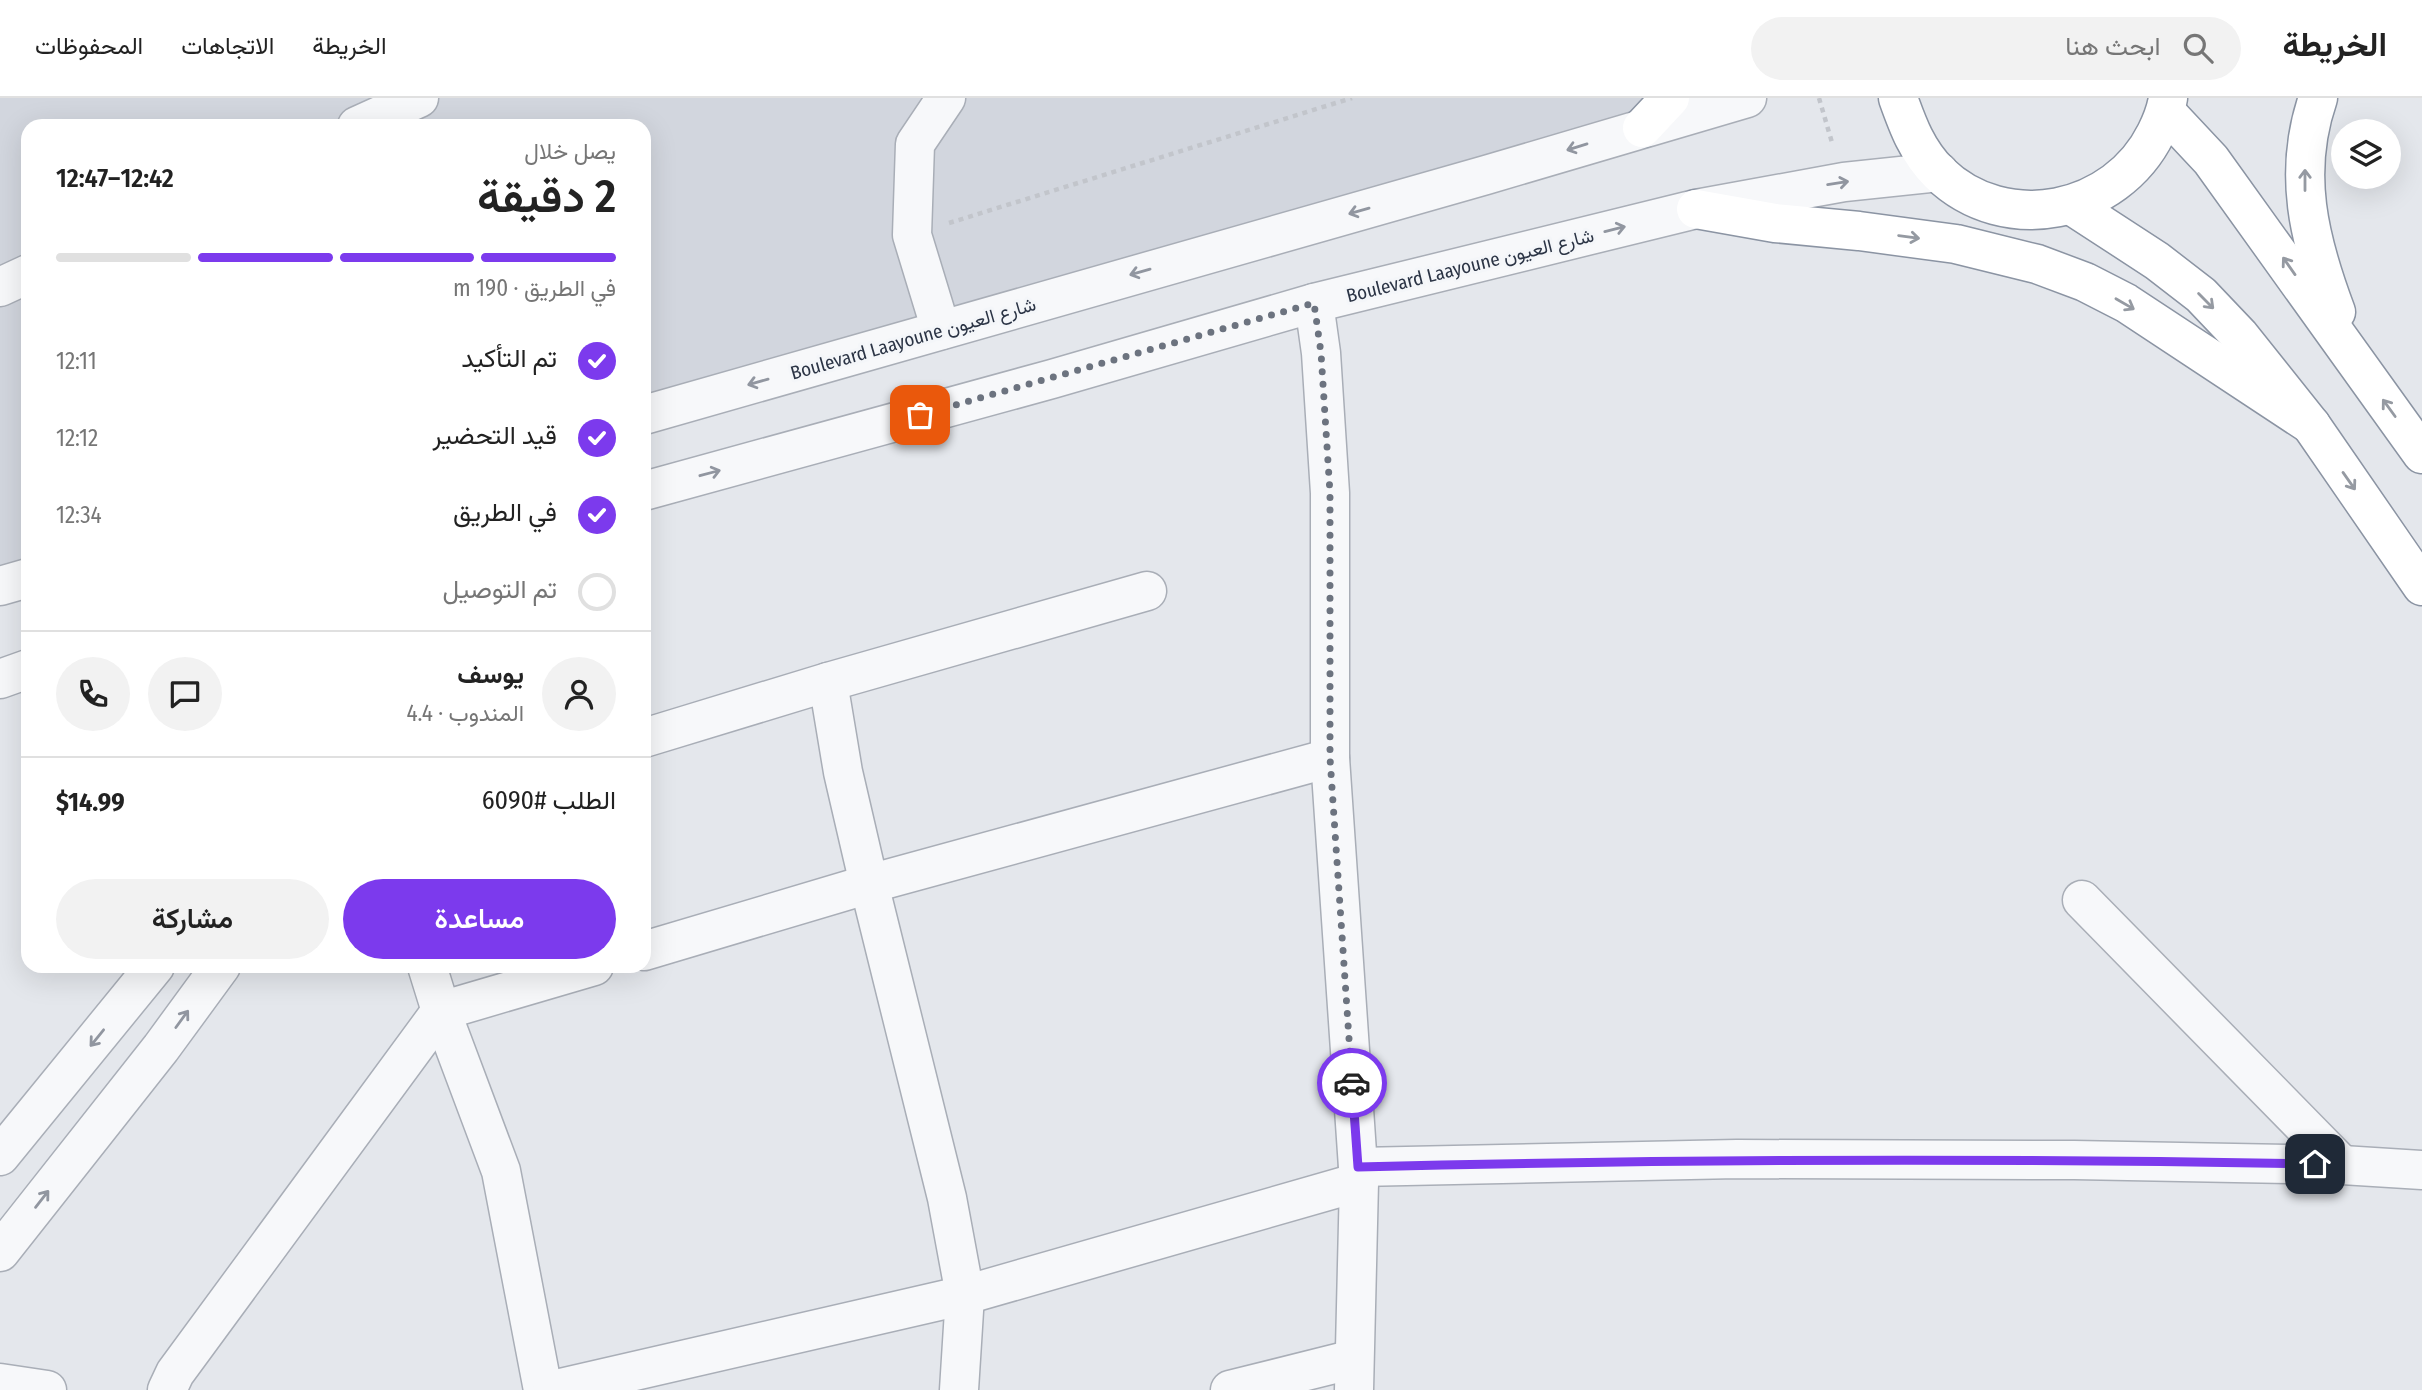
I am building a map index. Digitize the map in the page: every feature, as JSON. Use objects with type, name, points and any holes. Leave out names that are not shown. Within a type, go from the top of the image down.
[{"type":"highway","points":[[1642,128],[1670,98]]},
{"type":"highway","points":[[1898,98],[1912,138],[1938,172],[1967,194],[2000,207],[2036,211],[2071,205],[2113,186],[2146,153],[2167,105],[2211,160],[2422,454]]},
{"type":"highway","points":[[2318,98],[2305,154],[2307,216],[2322,276],[2356,362]]},
{"type":"highway","points":[[2071,205],[2157,261],[2201,295],[2240,336],[2311,425],[2422,586]]},
{"type":"highway","points":[[1696,209],[1775,223],[1956,244],[2037,264],[2085,282],[2126,303],[2311,425]]},
{"type":"street","points":[[372,119],[419,98]]},
{"type":"street","points":[[941,330],[912,234],[915,144],[946,98]]},
{"type":"street","name":"Boulevard Laayoune شارع العيون","points":[[651,413],[1747,98]]},
{"type":"street","name":"Boulevard Laayoune شارع العيون","points":[[651,489],[1052,379],[1314,303],[1696,209],[1844,182],[1938,172]]},
{"type":"street","points":[[0,287],[21,277]]},
{"type":"street","points":[[1230,1390],[1354,1374],[1359,1175],[1330,758],[1330,493],[1321,353],[1314,303]]},
{"type":"street","points":[[0,586],[21,580]]},
{"type":"street","points":[[651,736],[1147,591]]},
{"type":"street","points":[[0,679],[21,672]]},
{"type":"street","points":[[828,682],[843,772],[947,1198],[965,1295],[959,1390]]},
{"type":"street","points":[[651,949],[869,884],[1330,758]]},
{"type":"street","points":[[2082,900],[2342,1165]]},
{"type":"street","points":[[0,1156],[149,973]]},
{"type":"street","points":[[0,1252],[161,1048],[216,973]]},
{"type":"street","points":[[429,973],[441,1012],[501,1171],[542,1390]]},
{"type":"street","points":[[167,1390],[175,1373],[441,1012],[571,973]]},
{"type":"street","points":[[552,1390],[965,1295],[1359,1175],[1737,1159],[2074,1160],[2342,1165],[2422,1170]]},
{"type":"street","points":[[0,1383],[47,1390]]},
{"type":"path","points":[[912,234],[1352,98]]},
{"type":"shaded area","points":[[0,98],[1645,98],[1625,135],[651,410],[651,119],[21,119],[21,585],[0,591]]},
{"type":"way so far","points":[[920,415],[1314,303],[1321,353],[1330,493],[1330,758],[1352,1083]]},
{"type":"route","points":[[1352,1083],[1358,1167],[1737,1159],[2315,1164]]}]
